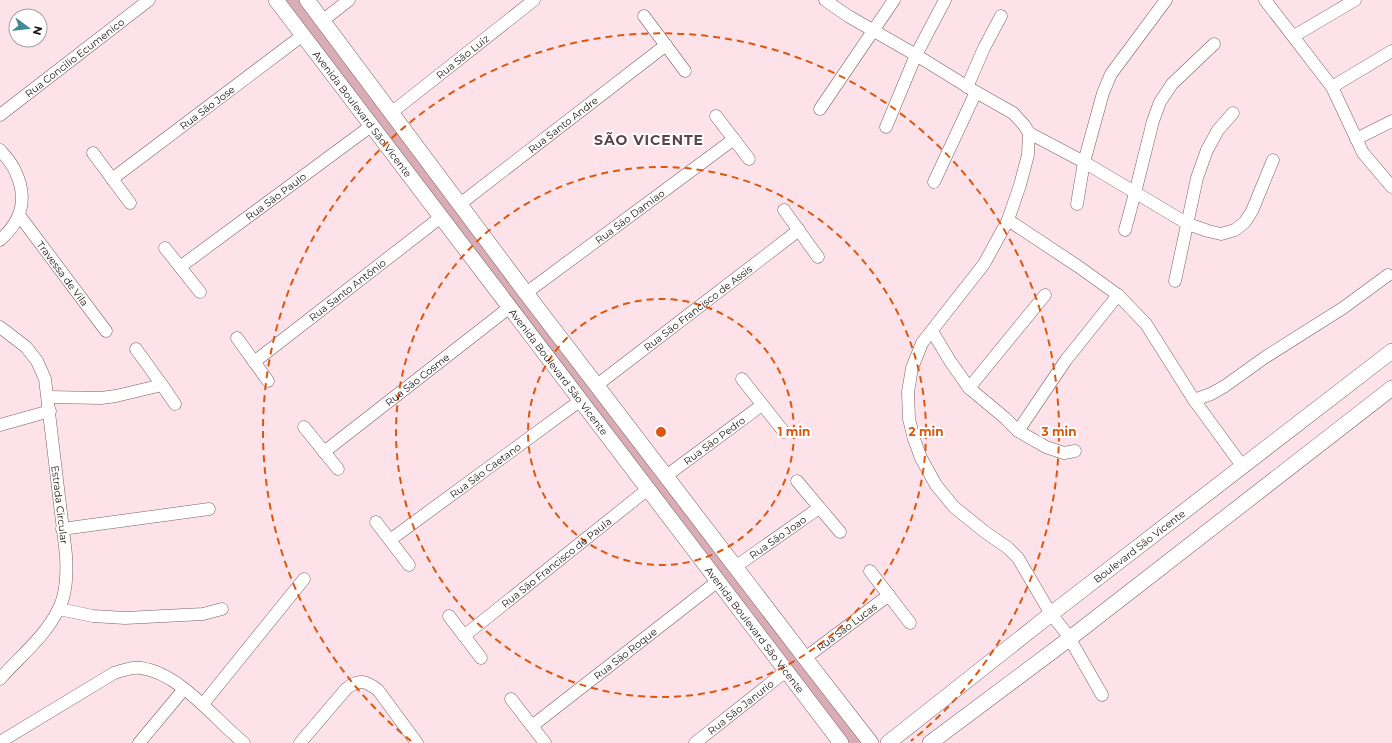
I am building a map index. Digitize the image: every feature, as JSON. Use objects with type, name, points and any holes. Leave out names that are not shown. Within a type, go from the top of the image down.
[{"type":"street","name":"Rua Concilio Ecumenico","points":[[0,115],[149,0]]},
{"type":"street","name":"Avenida Boulevard São Vicente","points":[[276,0],[840,743]]},
{"type":"street","name":"Avenida Boulevard São Vicente","points":[[307,0],[526,293],[735,568],[871,743]]},
{"type":"street","points":[[322,21],[349,0]]},
{"type":"street","name":"Rua Sāo Luiz","points":[[391,113],[534,0]]},
{"type":"street","points":[[825,0],[831,6],[916,55],[1012,114],[1024,125],[1028,133],[1028,155],[1008,220],[984,264],[922,343],[912,368],[908,392],[909,419],[921,458],[936,485],[954,507],[1008,548],[1018,558],[1102,695]]},
{"type":"street","points":[[820,109],[894,0]]},
{"type":"street","points":[[886,127],[916,55],[945,0]]},
{"type":"street","points":[[1077,204],[1084,162],[1103,93],[1111,74],[1166,0]]},
{"type":"street","points":[[1266,0],[1332,87],[1364,153],[1392,187]]},
{"type":"street","points":[[1294,36],[1355,0]]},
{"type":"street","points":[[644,16],[685,71]]},
{"type":"street","points":[[934,182],[971,90],[984,48],[1001,16]]},
{"type":"street","name":"Rua Sāo Jose","points":[[112,179],[303,35]]},
{"type":"street","points":[[1125,230],[1153,121],[1160,102],[1172,84],[1214,44]]},
{"type":"street","name":"Rua Santo Andre","points":[[460,204],[666,45]]},
{"type":"street","points":[[1332,87],[1392,51]]},
{"type":"street","points":[[1175,282],[1197,178],[1207,150],[1218,130],[1233,113]]},
{"type":"street","points":[[716,116],[750,159]]},
{"type":"street","points":[[1356,138],[1392,121]]},
{"type":"street","name":"Rua Sāo Paulo","points":[[180,267],[371,126]]},
{"type":"street","points":[[1028,133],[1084,162],[1188,224],[1221,234],[1235,230],[1245,222],[1252,211],[1273,160]]},
{"type":"street","name":"Rua Sāo Damiao","points":[[526,293],[734,139]]},
{"type":"street","points":[[0,150],[16,171],[20,183],[22,204],[15,224],[0,240]]},
{"type":"street","points":[[93,153],[130,203]]},
{"type":"street","points":[[784,210],[818,257]]},
{"type":"street","name":"Travessa de Vila","points":[[19,215],[106,332]]},
{"type":"street","name":"Rua Santo Antônio","points":[[254,362],[441,217]]},
{"type":"street","points":[[1008,220],[1118,295],[1146,324],[1194,400],[1243,467]]},
{"type":"street","name":"Rua Sāo Francisco de Assis","points":[[597,385],[799,230]]},
{"type":"street","points":[[165,248],[200,292]]},
{"type":"street","points":[[1194,400],[1211,394],[1225,386],[1264,358],[1343,308],[1388,275]]},
{"type":"street","points":[[969,388],[1045,295]]},
{"type":"street","points":[[1018,431],[1066,360],[1118,295]]},
{"type":"street","name":"Rua Sāo Cosme","points":[[324,452],[510,308]]},
{"type":"street","name":"Estrada Circular","points":[[0,327],[26,347],[37,361],[45,379],[50,411],[67,571],[65,590],[59,609],[39,637],[0,679]]},
{"type":"street","points":[[932,331],[950,361],[969,388],[1018,431],[1046,447],[1064,453],[1075,451]]},
{"type":"street","points":[[237,338],[268,381]]},
{"type":"street","points":[[136,349],[176,404]]},
{"type":"street","name":"Boulevard São Vicente","points":[[888,743],[1392,351]]},
{"type":"street","points":[[742,379],[784,432]]},
{"type":"street","points":[[48,397],[101,398],[162,386]]},
{"type":"street","points":[[930,743],[1069,639],[1392,388]]},
{"type":"street","name":"Rua Sāo Caetano","points":[[390,540],[581,400]]},
{"type":"street","name":"Rua Sāo Pedro","points":[[666,476],[762,405]]},
{"type":"street","points":[[0,425],[50,411]]},
{"type":"street","points":[[304,428],[338,469]]},
{"type":"street","points":[[798,481],[840,532]]},
{"type":"street","name":"Rua Sāo Francisco de Paula","points":[[464,636],[648,489]]},
{"type":"street","name":"Rua Sāo Joao","points":[[735,568],[820,508]]},
{"type":"street","points":[[62,529],[209,509]]},
{"type":"street","points":[[376,522],[409,565]]},
{"type":"street","points":[[870,571],[910,623]]},
{"type":"street","points":[[203,704],[304,579]]},
{"type":"street","name":"Rua Sāo Roque","points":[[532,726],[718,581]]},
{"type":"street","name":"Rua Sāo Lucas","points":[[805,658],[889,595]]},
{"type":"street","points":[[59,609],[93,616],[125,618],[203,614],[222,609]]},
{"type":"street","points":[[449,616],[481,658]]},
{"type":"street","points":[[0,742],[114,673],[128,668],[140,668],[152,670],[164,675],[184,689],[203,704],[231,739],[244,743]]},
{"type":"street","name":"Rua Sāo Janurio","points":[[695,743],[786,671]]},
{"type":"street","points":[[300,743],[346,689],[354,683],[362,682],[371,684],[378,690],[417,743]]},
{"type":"street","points":[[139,743],[184,689]]},
{"type":"street","points":[[511,699],[545,743]]},
{"type":"shaded area","points":[[277,0],[304,0],[867,743],[847,743]]},
{"type":"district","name":"SÃO VICENTE","points":[[649,140]]}]
